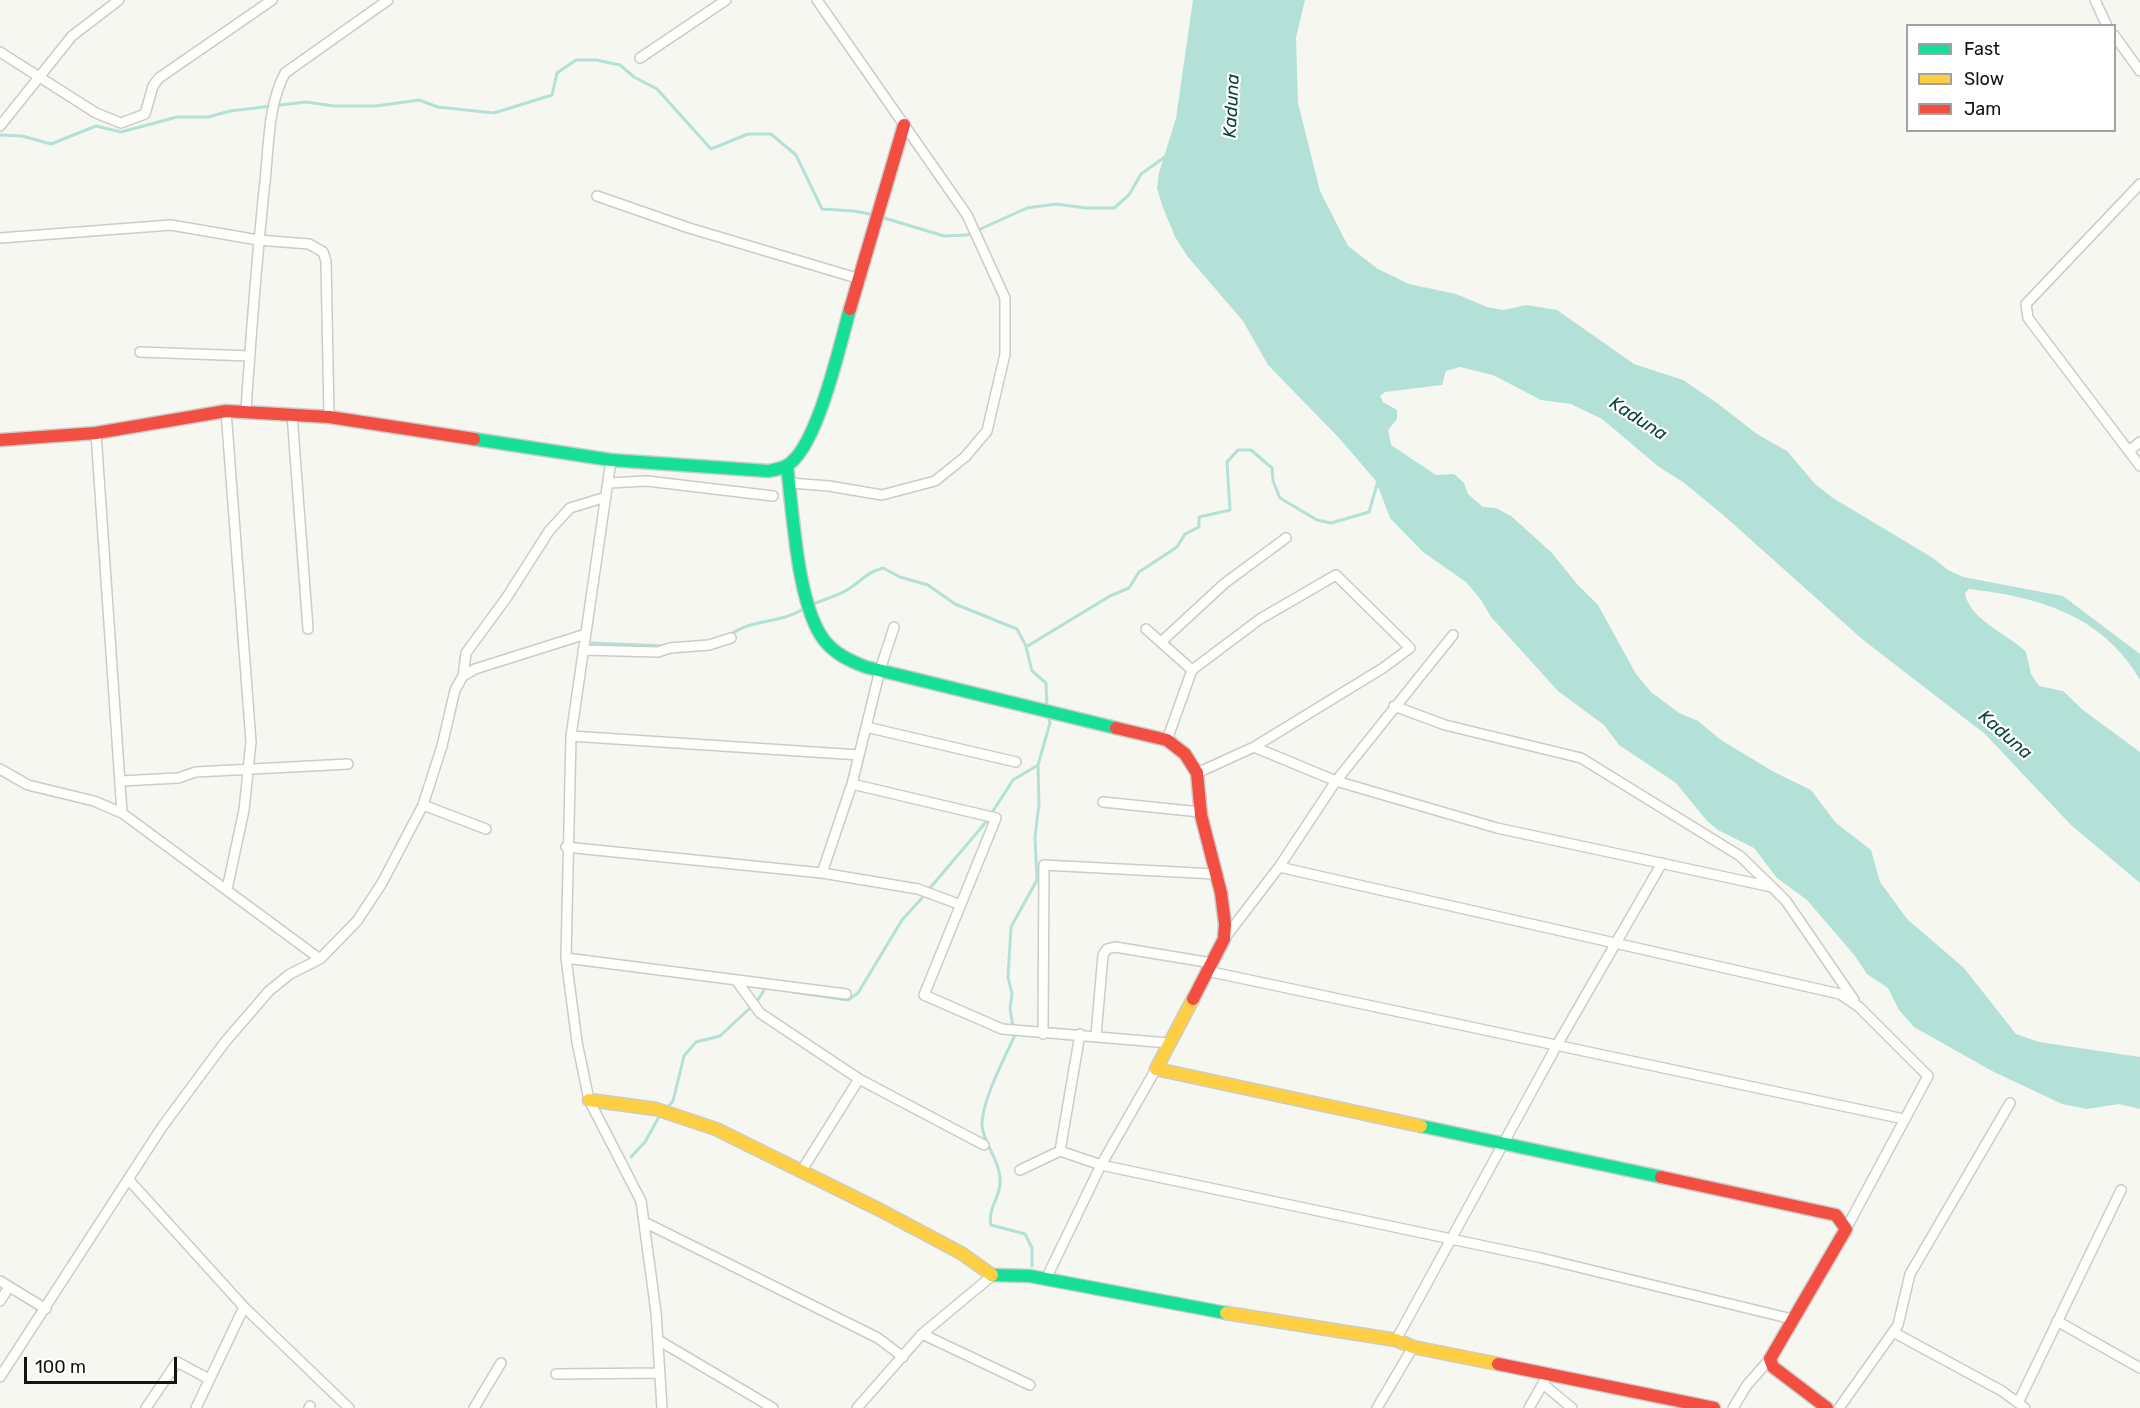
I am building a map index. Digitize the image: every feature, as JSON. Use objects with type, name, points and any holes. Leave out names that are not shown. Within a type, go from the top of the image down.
[{"type":"street","points":[[2,124],[72,36],[119,0]]},
{"type":"street","points":[[0,52],[96,113],[121,123],[145,114],[153,86],[159,78],[272,0]]},
{"type":"street","points":[[246,410],[258,240],[272,116],[278,87],[285,73],[388,0]]},
{"type":"street","points":[[640,58],[726,0]]},
{"type":"street","points":[[790,483],[829,486],[882,495],[935,481],[965,457],[987,431],[1005,354],[1005,298],[967,215],[818,0]]},
{"type":"street","points":[[2095,0],[2107,24]]},
{"type":"street","points":[[2116,36],[2140,71]]},
{"type":"street","points":[[0,440],[96,433],[226,411],[246,410],[329,417],[611,460],[768,471],[787,466],[807,445],[827,390],[904,125]]},
{"type":"street","points":[[2140,184],[2026,304],[2025,309],[2028,318],[2140,466]]},
{"type":"street","points":[[597,196],[689,228],[860,279]]},
{"type":"street","points":[[0,238],[171,225],[258,240],[309,244],[322,252],[326,261],[329,417]]},
{"type":"street","points":[[140,352],[250,356]]},
{"type":"street","points":[[226,411],[251,742],[250,769],[227,889]]},
{"type":"street","points":[[292,414],[308,629]]},
{"type":"street","points":[[96,433],[122,813]]},
{"type":"street","points":[[2129,451],[2140,442]]},
{"type":"street","points":[[611,460],[571,735],[566,847],[566,958],[577,1042],[589,1101],[641,1201],[646,1223],[658,1340],[662,1408]]},
{"type":"street","points":[[787,466],[805,595],[809,611],[828,647],[849,661],[880,670],[1033,710],[1167,740],[1184,750],[1197,773],[1200,812],[1223,907],[1224,939]]},
{"type":"street","points":[[608,483],[647,481],[773,496]]},
{"type":"street","points":[[0,1377],[128,1179],[225,1042],[269,991],[290,974],[320,959],[357,921],[382,883],[423,805],[442,746],[454,690],[462,676],[466,653],[507,597],[549,531],[570,508],[606,497]]},
{"type":"street","points":[[1161,642],[1225,583],[1286,538]]},
{"type":"street","points":[[1167,740],[1192,670],[1260,619],[1336,574],[1410,648],[1383,668],[1254,747],[1197,773]]},
{"type":"street","points":[[822,873],[852,784],[880,670],[894,627]]},
{"type":"street","points":[[1146,629],[1192,670]]},
{"type":"street","points":[[462,676],[475,669],[586,634]]},
{"type":"street","points":[[1046,1279],[1101,1165],[1156,1069],[1224,939],[1279,867],[1336,781],[1453,635]]},
{"type":"street","points":[[583,650],[658,652],[670,648],[709,645],[731,638]]},
{"type":"street","points":[[1394,706],[1445,725],[1581,758],[1740,856],[1786,901],[1858,1006],[1928,1076],[1846,1229],[1770,1359],[1747,1386],[1733,1408]]},
{"type":"street","points":[[866,727],[1016,762]]},
{"type":"street","points":[[571,735],[859,755]]},
{"type":"street","points":[[1254,747],[1336,781],[1497,828],[1772,887]]},
{"type":"street","points":[[120,780],[178,778],[196,772],[348,764]]},
{"type":"street","points":[[0,769],[28,785],[94,801],[122,813],[320,959]]},
{"type":"street","points":[[852,784],[996,818],[924,995],[1002,1029],[1043,1034],[1096,1035],[1169,1043]]},
{"type":"street","points":[[1103,802],[1200,812]]},
{"type":"street","points":[[423,805],[486,829]]},
{"type":"street","points":[[566,847],[822,873],[918,889],[961,905]]},
{"type":"street","points":[[1396,1340],[1557,1045],[1662,863]]},
{"type":"street","points":[[1043,1034],[1044,865],[1215,874]]},
{"type":"street","points":[[1279,867],[1840,994],[1858,1006]]},
{"type":"street","points":[[1096,1035],[1103,955],[1107,949],[1115,947],[1904,1119]]},
{"type":"street","points":[[566,958],[846,994]]},
{"type":"street","points":[[736,980],[760,1013],[859,1079],[984,1145]]},
{"type":"street","points":[[1060,1151],[1080,1034]]},
{"type":"street","points":[[1156,1069],[1836,1215],[1844,1222],[1846,1229]]},
{"type":"street","points":[[802,1170],[859,1079]]},
{"type":"street","points":[[589,1101],[671,1113],[716,1129],[802,1170],[961,1253],[993,1275],[1046,1279],[1164,1303],[1396,1340],[1413,1347],[1546,1379],[1714,1408]]},
{"type":"street","points":[[1839,1408],[1893,1332],[1903,1311],[1905,1287],[1910,1274],[2010,1103]]},
{"type":"street","points":[[1020,1170],[1060,1151],[1101,1165],[1541,1258],[1792,1319]]},
{"type":"street","points":[[128,1179],[244,1307],[349,1408]]},
{"type":"street","points":[[1893,1332],[2002,1391],[2022,1405],[2057,1321],[2121,1190]]},
{"type":"street","points":[[646,1223],[878,1338],[903,1357]]},
{"type":"street","points":[[856,1408],[922,1334],[993,1275]]},
{"type":"street","points":[[0,1281],[46,1309]]},
{"type":"street","points":[[0,1301],[9,1287]]},
{"type":"street","points":[[196,1408],[244,1307]]},
{"type":"street","points":[[2057,1321],[2140,1368]]},
{"type":"street","points":[[922,1334],[1030,1385]]},
{"type":"street","points":[[658,1340],[773,1408]]},
{"type":"street","points":[[1377,1408],[1413,1347]]},
{"type":"street","points":[[1770,1359],[1773,1367],[1827,1408]]},
{"type":"street","points":[[146,1408],[177,1362],[209,1379]]},
{"type":"street","points":[[474,1408],[501,1363]]},
{"type":"street","points":[[556,1374],[660,1373]]},
{"type":"street","points":[[1529,1408],[1546,1379]]},
{"type":"street","points":[[1546,1379],[1572,1408]]},
{"type":"water","name":"Kaduna","points":[[1193,0],[1305,0],[1296,38],[1298,103],[1320,191],[1348,246],[1378,269],[1409,284],[1456,294],[1487,307],[1503,310],[1527,305],[1557,310],[1634,364],[1683,380],[1757,434],[1787,451],[1815,484],[1833,498],[1933,558],[1948,570],[1963,577],[2063,596],[2140,654],[2140,680],[2125,658],[2107,639],[2066,613],[2020,597],[1969,589],[1965,593],[1968,603],[1982,619],[2026,652],[2031,674],[2039,686],[2063,691],[2083,710],[2140,752],[2140,883],[2071,825],[1985,734],[1862,639],[1722,514],[1683,482],[1659,467],[1602,419],[1571,404],[1541,400],[1493,375],[1460,367],[1446,371],[1442,385],[1385,392],[1380,396],[1383,402],[1397,410],[1397,419],[1388,430],[1391,445],[1436,475],[1454,474],[1464,483],[1468,494],[1483,507],[1496,508],[1511,516],[1552,553],[1577,584],[1598,605],[1636,674],[1651,692],[1679,713],[1698,721],[1721,740],[1774,772],[1811,790],[1836,823],[1871,850],[1880,882],[1907,919],[1964,968],[2016,1034],[2039,1042],[2140,1057],[2140,1109],[2119,1104],[2087,1109],[2062,1104],[1992,1071],[1914,1027],[1899,1010],[1888,988],[1867,974],[1855,956],[1807,900],[1777,878],[1754,848],[1718,830],[1707,821],[1676,783],[1619,745],[1604,725],[1558,691],[1491,617],[1466,582],[1423,552],[1390,518],[1376,481],[1339,438],[1268,365],[1243,321],[1188,257],[1175,237],[1162,205],[1157,188],[1159,173],[1176,118]]},
{"type":"waterway","points":[[0,135],[22,136],[51,144],[96,126],[121,132],[177,117],[208,117],[230,111],[306,102],[334,106],[376,106],[419,100],[438,107],[494,113],[552,95],[557,73],[576,60],[596,60],[620,65],[634,77],[657,89],[711,149],[748,134],[771,134],[796,155],[822,209],[875,215]]},
{"type":"waterway","points":[[881,217],[944,236],[967,235],[1027,208],[1056,204],[1086,208],[1114,208],[1129,195],[1141,174],[1169,154]]},
{"type":"waterway","points":[[1047,708],[1046,683],[1032,671],[1026,647],[1110,596],[1129,588],[1139,572],[1177,547],[1185,534],[1199,527],[1199,517],[1230,510],[1227,462],[1238,450],[1251,450],[1272,468],[1273,481],[1280,498],[1317,520],[1331,523],[1369,512],[1378,481]]},
{"type":"waterway","points":[[810,605],[852,587],[868,575],[883,568],[900,577],[928,585],[955,604],[1017,629],[1026,646]]},
{"type":"waterway","points":[[730,635],[748,626],[787,617],[804,608]]},
{"type":"waterway","points":[[592,643],[665,646]]},
{"type":"waterway","points":[[1013,1027],[1010,1008],[1012,994],[1008,977],[1011,927],[1037,880],[1035,837],[1039,804],[1038,765],[1050,723],[1048,714]]},
{"type":"waterway","points":[[993,811],[1013,780],[1038,765]]},
{"type":"waterway","points":[[930,888],[986,822]]},
{"type":"waterway","points":[[793,992],[848,1000],[858,993],[902,920],[922,898]]},
{"type":"waterway","points":[[756,1003],[766,987]]},
{"type":"waterway","points":[[665,1110],[673,1101],[684,1056],[696,1042],[720,1036],[750,1008]]},
{"type":"waterway","points":[[1015,1035],[989,1092],[982,1126],[1000,1178],[999,1191],[991,1213],[991,1225],[1025,1234],[1032,1248],[1032,1266]]},
{"type":"waterway","points":[[631,1157],[645,1142],[660,1115]]},
{"type":"traffic: fast","points":[[474,439],[611,460],[768,471],[782,468],[797,456],[808,440],[817,419],[834,370],[850,309]]},
{"type":"traffic: fast","points":[[787,466],[794,532],[808,605],[824,640],[838,653],[866,667],[1116,728]]},
{"type":"traffic: fast","points":[[1421,1126],[1661,1177]]},
{"type":"traffic: fast","points":[[992,1275],[1030,1276],[1226,1313]]},
{"type":"traffic: slow","points":[[1193,999],[1156,1069],[1421,1126]]},
{"type":"traffic: slow","points":[[589,1100],[656,1109],[716,1129],[880,1210],[961,1253],[992,1275]]},
{"type":"traffic: slow","points":[[1226,1313],[1396,1340],[1413,1347],[1498,1364]]},
{"type":"traffic: jam","points":[[850,309],[904,125]]},
{"type":"traffic: jam","points":[[0,440],[96,433],[226,411],[329,417],[474,439]]},
{"type":"traffic: jam","points":[[1116,728],[1167,740],[1185,754],[1197,773],[1201,815],[1221,893],[1225,924],[1224,939],[1193,999]]},
{"type":"traffic: jam","points":[[1661,1177],[1836,1215],[1846,1229],[1770,1359],[1773,1367],[1827,1408]]},
{"type":"traffic: jam","points":[[1498,1364],[1714,1408]]}]
